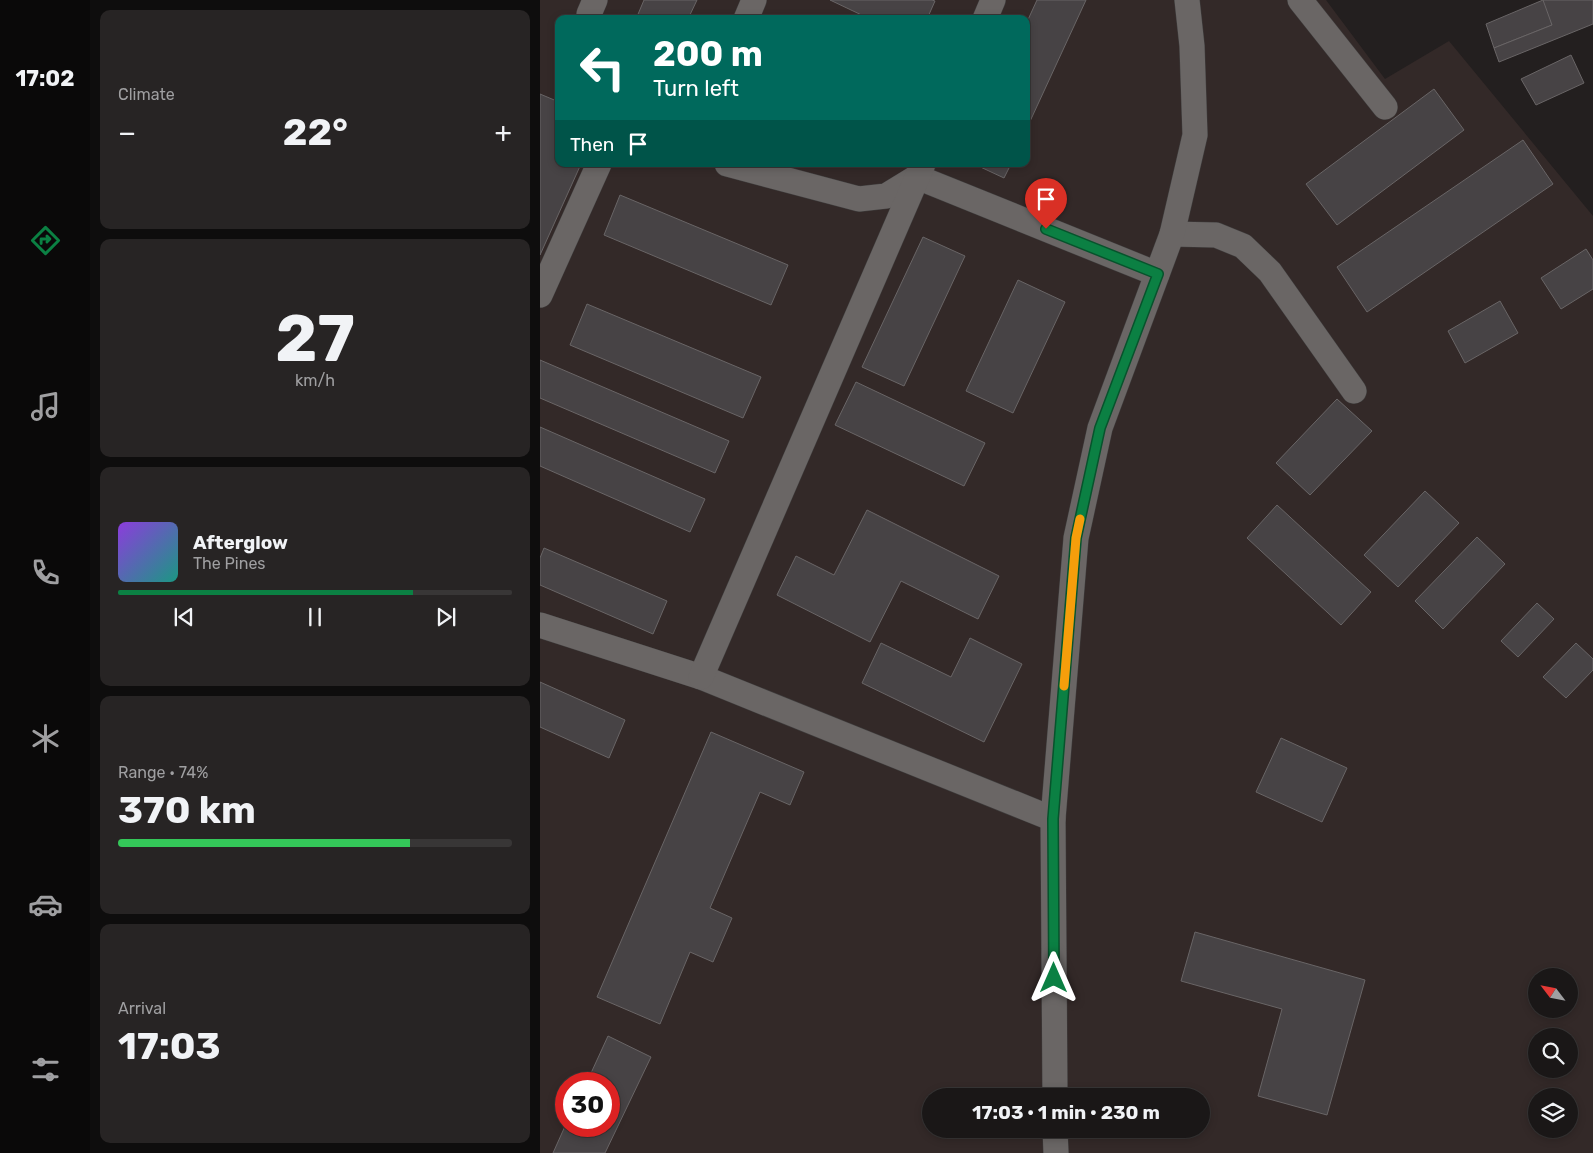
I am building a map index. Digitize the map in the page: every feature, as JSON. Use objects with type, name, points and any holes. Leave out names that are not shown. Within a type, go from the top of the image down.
[{"type":"street","points":[[589,15],[595,0]]},
{"type":"street","points":[[748,15],[754,0]]},
{"type":"street","points":[[987,15],[993,0]]},
{"type":"street","points":[[1055,1088],[1053,819],[1076,538],[1100,428],[1172,234],[1195,135],[1192,46],[1187,0]]},
{"type":"street","points":[[1300,0],[1385,107]]},
{"type":"street","points":[[540,295],[598,167]]},
{"type":"street","points":[[739,167],[860,199],[886,196],[920,170]]},
{"type":"street","points":[[920,170],[1158,274]]},
{"type":"street","points":[[702,677],[920,170]]},
{"type":"street","points":[[1172,234],[1216,236],[1243,246],[1270,272],[1354,391]]},
{"type":"street","points":[[540,625],[702,677],[1053,819]]},
{"type":"street","points":[[1055,1138],[1056,1153]]},
{"type":"shaded area","points":[[540,0],[1326,0],[1385,79],[1449,41],[1593,216],[1593,1153],[540,1153]]},
{"type":"building","points":[[644,0],[697,0],[690,15],[638,15]]},
{"type":"building","points":[[830,0],[935,1],[929,15],[862,15]]},
{"type":"building","points":[[1037,0],[1086,0],[1030,121],[1030,15]]},
{"type":"building","points":[[1543,0],[1593,0],[1593,24],[1499,62],[1494,48],[1552,25]]},
{"type":"building","points":[[1545,0],[1552,25],[1494,48],[1486,24]]},
{"type":"building","points":[[1571,55],[1584,83],[1536,105],[1521,79]]},
{"type":"building","points":[[1434,89],[1464,130],[1337,225],[1306,184]]},
{"type":"building","points":[[540,94],[555,100],[555,167],[580,167],[540,255]]},
{"type":"building","points":[[1523,140],[1553,184],[1367,312],[1337,267]]},
{"type":"building","points":[[980,167],[1010,167],[1004,178]]},
{"type":"building","points":[[620,195],[788,265],[771,305],[604,235]]},
{"type":"building","points":[[923,237],[965,256],[904,386],[862,367]]},
{"type":"building","points":[[1586,249],[1593,260],[1593,289],[1561,309],[1541,278]]},
{"type":"building","points":[[1018,280],[1065,302],[1013,413],[966,391]]},
{"type":"building","points":[[1500,301],[1518,333],[1465,363],[1448,331]]},
{"type":"building","points":[[587,304],[761,377],[743,418],[570,345]]},
{"type":"building","points":[[540,360],[729,441],[715,473],[540,398]]},
{"type":"building","points":[[856,382],[985,443],[964,486],[835,425]]},
{"type":"building","points":[[1337,399],[1372,431],[1310,495],[1276,463]]},
{"type":"building","points":[[540,427],[705,499],[690,532],[540,466]]},
{"type":"building","points":[[1425,491],[1459,523],[1398,587],[1364,555]]},
{"type":"building","points":[[1277,505],[1371,592],[1341,625],[1247,538]]},
{"type":"building","points":[[867,510],[999,576],[978,619],[901,581],[870,642],[777,595],[796,556],[834,575]]},
{"type":"building","points":[[1477,537],[1505,564],[1443,629],[1415,601]]},
{"type":"building","points":[[544,548],[667,601],[653,634],[540,585],[540,558]]},
{"type":"building","points":[[1537,603],[1554,619],[1518,657],[1501,641]]},
{"type":"building","points":[[970,638],[1022,664],[984,742],[862,683],[881,643],[951,677]]},
{"type":"building","points":[[1576,643],[1593,659],[1593,670],[1566,698],[1543,677]]},
{"type":"building","points":[[540,682],[625,720],[609,758],[540,727]]},
{"type":"building","points":[[711,732],[804,772],[790,805],[760,792],[710,908],[732,918],[713,962],[690,952],[660,1024],[597,997]]},
{"type":"building","points":[[1281,738],[1347,768],[1322,822],[1256,792]]},
{"type":"building","points":[[1195,932],[1365,980],[1327,1115],[1258,1096],[1282,1009],[1181,981]]},
{"type":"building","points":[[608,1036],[651,1057],[620,1122],[620,1072],[592,1072]]},
{"type":"building","points":[[560,1137],[613,1137],[605,1153],[553,1153]]},
{"type":"slow traffic","points":[[1064,686],[1076,538],[1080,519]]},
{"type":"route","points":[[1046,229],[1158,274],[1100,428],[1076,538],[1053,819],[1054,978]]}]
